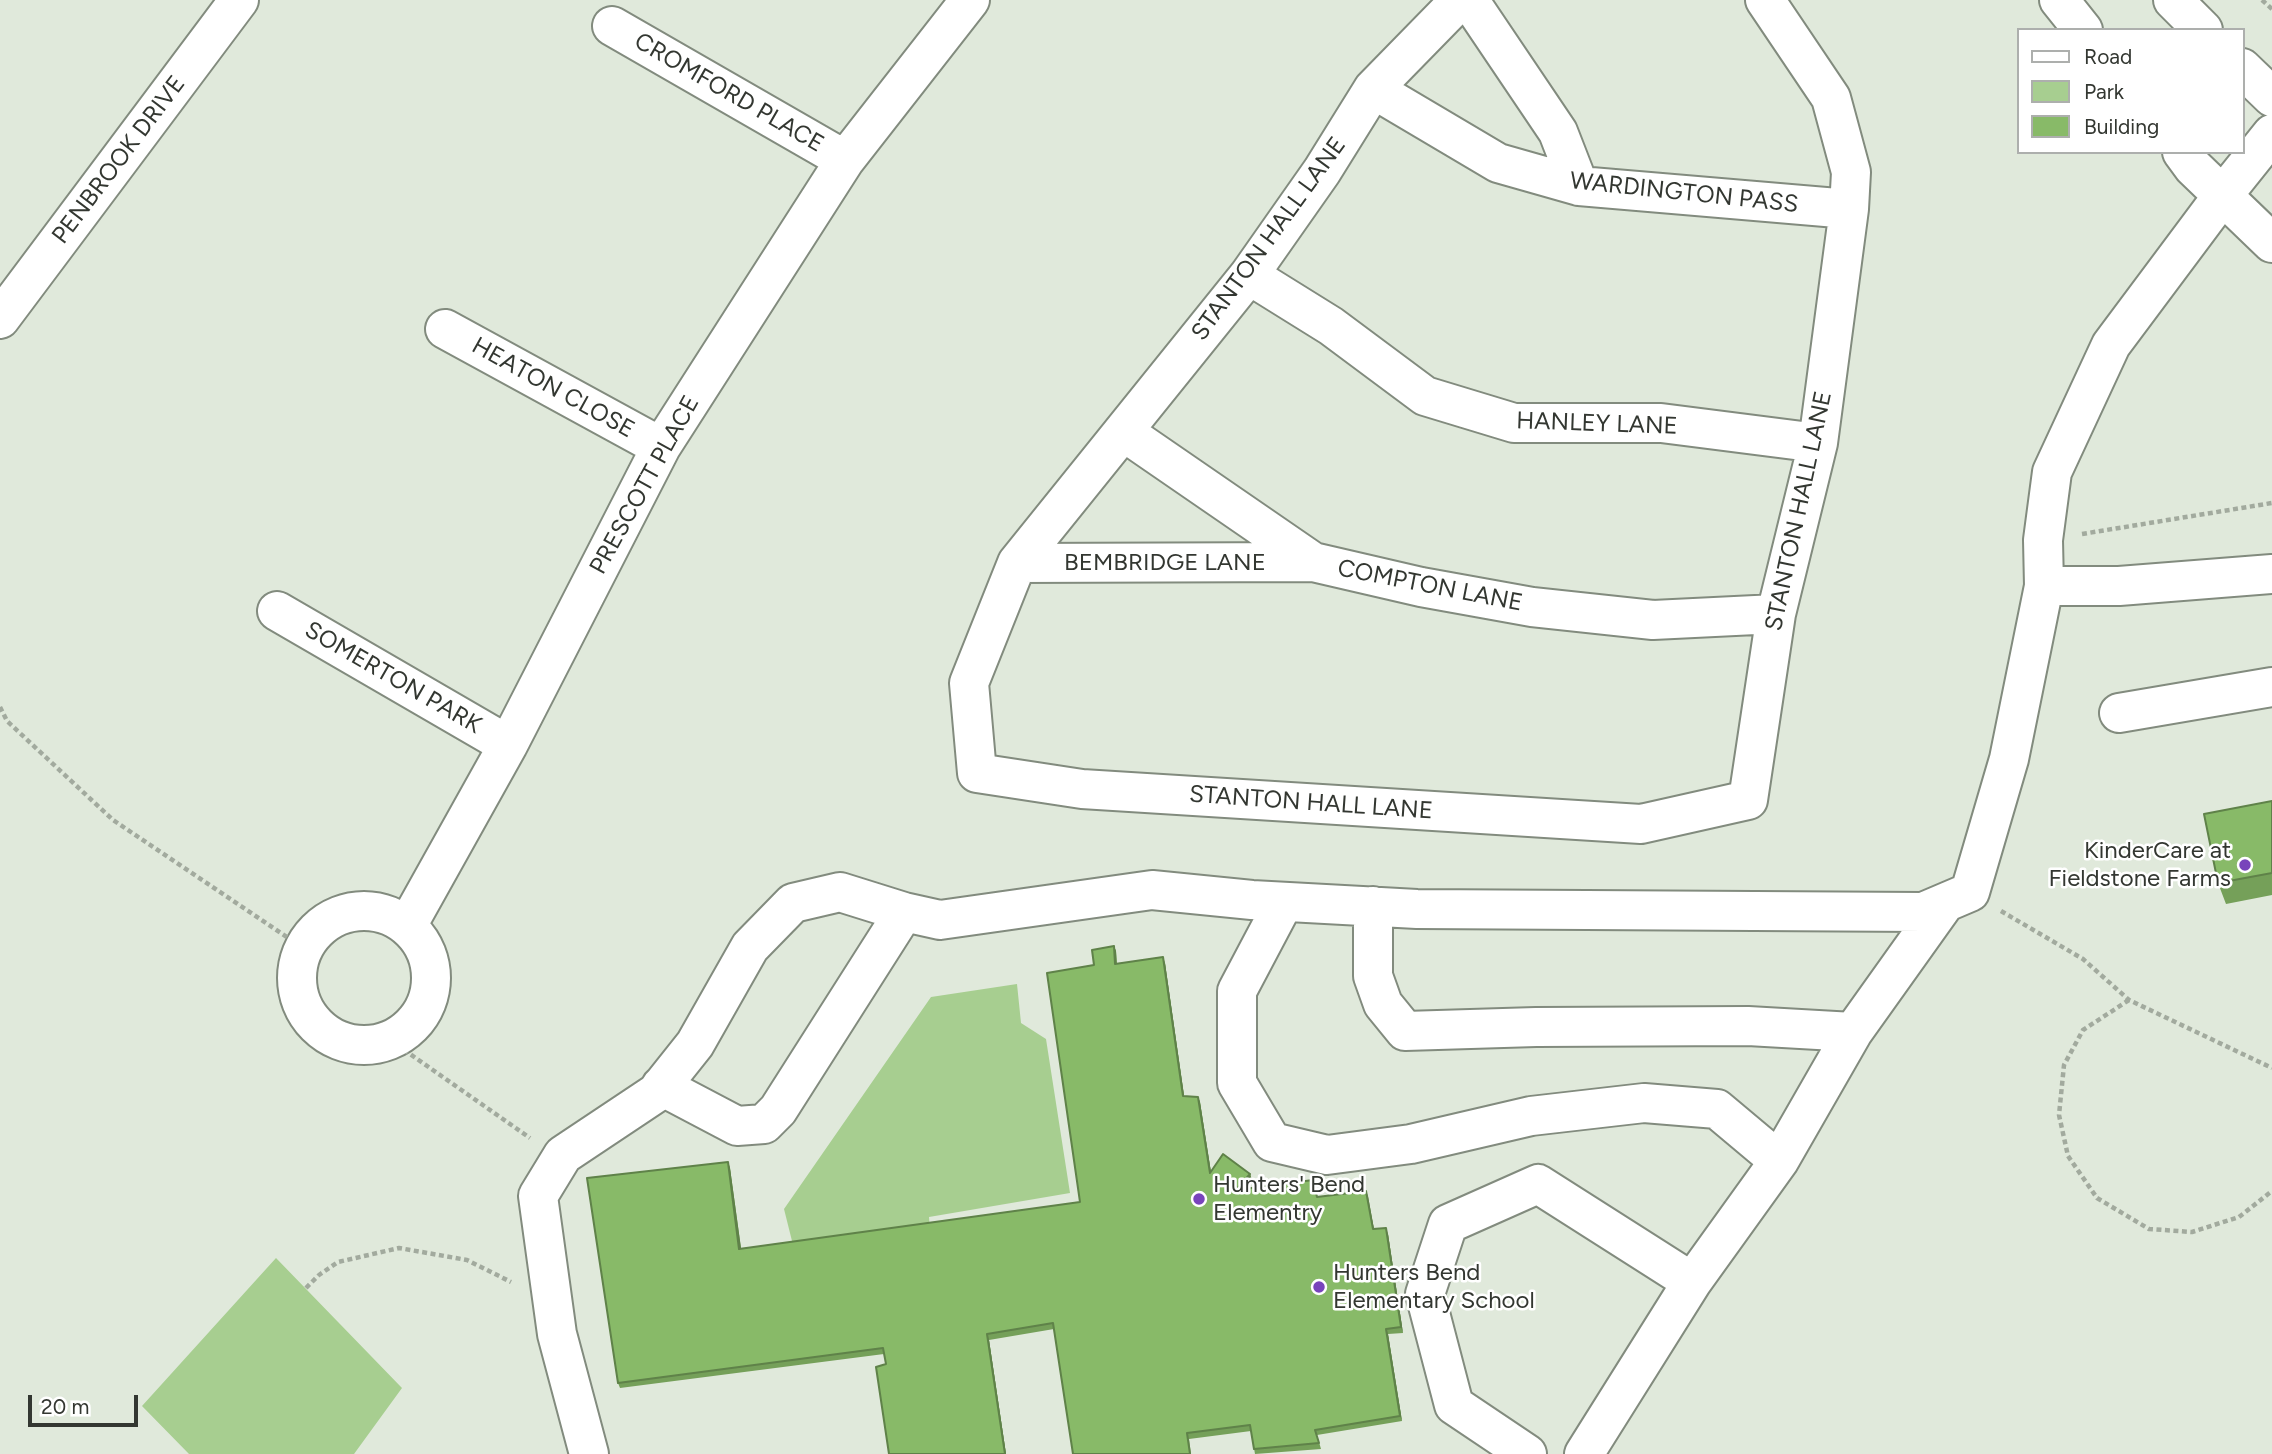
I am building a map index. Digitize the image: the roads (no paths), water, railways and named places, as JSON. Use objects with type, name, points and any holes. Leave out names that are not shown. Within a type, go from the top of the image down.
[{"type":"street","name":"PENBROOK DRIVE","points":[[0,319],[239,0]]},
{"type":"street","name":"PRESCOTT PLACE","points":[[407,926],[508,745],[661,447],[845,160],[970,0]]},
{"type":"street","name":"STANTON HALL LANE","points":[[1460,0],[1373,89],[1322,171],[1249,275],[1017,563],[969,683],[977,773],[1082,789],[1642,824],[1748,800],[1776,614],[1818,443],[1852,173],[1831,98],[1765,0]]},
{"type":"street","points":[[1469,0],[1558,132],[1579,186]]},
{"type":"street","points":[[2059,0],[2081,28]]},
{"type":"street","points":[[2173,0],[2201,28]]},
{"type":"street","name":"CROMFORD PLACE","points":[[612,26],[845,160]]},
{"type":"street","points":[[2244,70],[2272,97]]},
{"type":"street","name":"WARDINGTON PASS","points":[[1373,89],[1498,163],[1579,186],[1849,209]]},
{"type":"street","points":[[1584,1454],[1692,1282],[1779,1161],[1853,1032],[1946,903],[2009,759],[2044,586],[2043,540],[2052,472],[2111,345],[2272,134]]},
{"type":"street","points":[[2183,154],[2193,167],[2272,243]]},
{"type":"street","name":"HANLEY LANE","points":[[1249,275],[1331,326],[1425,396],[1514,423],[1661,424],[1818,443]]},
{"type":"street","name":"HEATON CLOSE","points":[[445,329],[661,447]]},
{"type":"street","name":"COMPTON LANE","points":[[1124,432],[1313,562],[1421,587],[1532,607],[1653,620],[1776,614]]},
{"type":"street","name":"BEMBRIDGE LANE","points":[[1017,563],[1313,562]]},
{"type":"street","points":[[2044,586],[2119,586],[2272,574]]},
{"type":"street","name":"SOMERTON PARK","points":[[277,611],[508,745]]},
{"type":"street","points":[[2119,713],[2272,687]]},
{"type":"street","points":[[589,1454],[557,1334],[538,1196],[561,1159],[656,1093],[695,1044],[750,947],[793,903],[840,892],[940,920],[1152,890],[1284,902],[1417,909],[1946,903]]},
{"type":"street","points":[[1284,902],[1237,991],[1237,1083],[1272,1142],[1327,1155],[1410,1144],[1531,1116],[1644,1103],[1717,1109],[1779,1161]]},
{"type":"street","points":[[1373,906],[1373,976],[1383,1004],[1405,1031],[1748,1026],[1853,1032]]},
{"type":"street","points":[[370,910],[389,915],[407,926],[422,943],[430,965],[431,988],[424,1010],[410,1028],[390,1040],[367,1045],[344,1042],[323,1032],[307,1015],[298,994],[297,970],[303,948],[315,931],[331,919],[350,911],[370,910]]},
{"type":"street","points":[[661,1086],[737,1126],[764,1124],[778,1110],[904,912]]},
{"type":"street","points":[[1527,1454],[1454,1405],[1424,1294],[1448,1224],[1538,1184],[1692,1282]]},
{"type":"place","name":"KinderCare at Fieldstone Farms","points":[[2245,865]]},
{"type":"place","name":"Hunters' Bend Elementry","points":[[1199,1199]]},
{"type":"place","name":"Hunters Bend Elementary School","points":[[1319,1287]]}]
